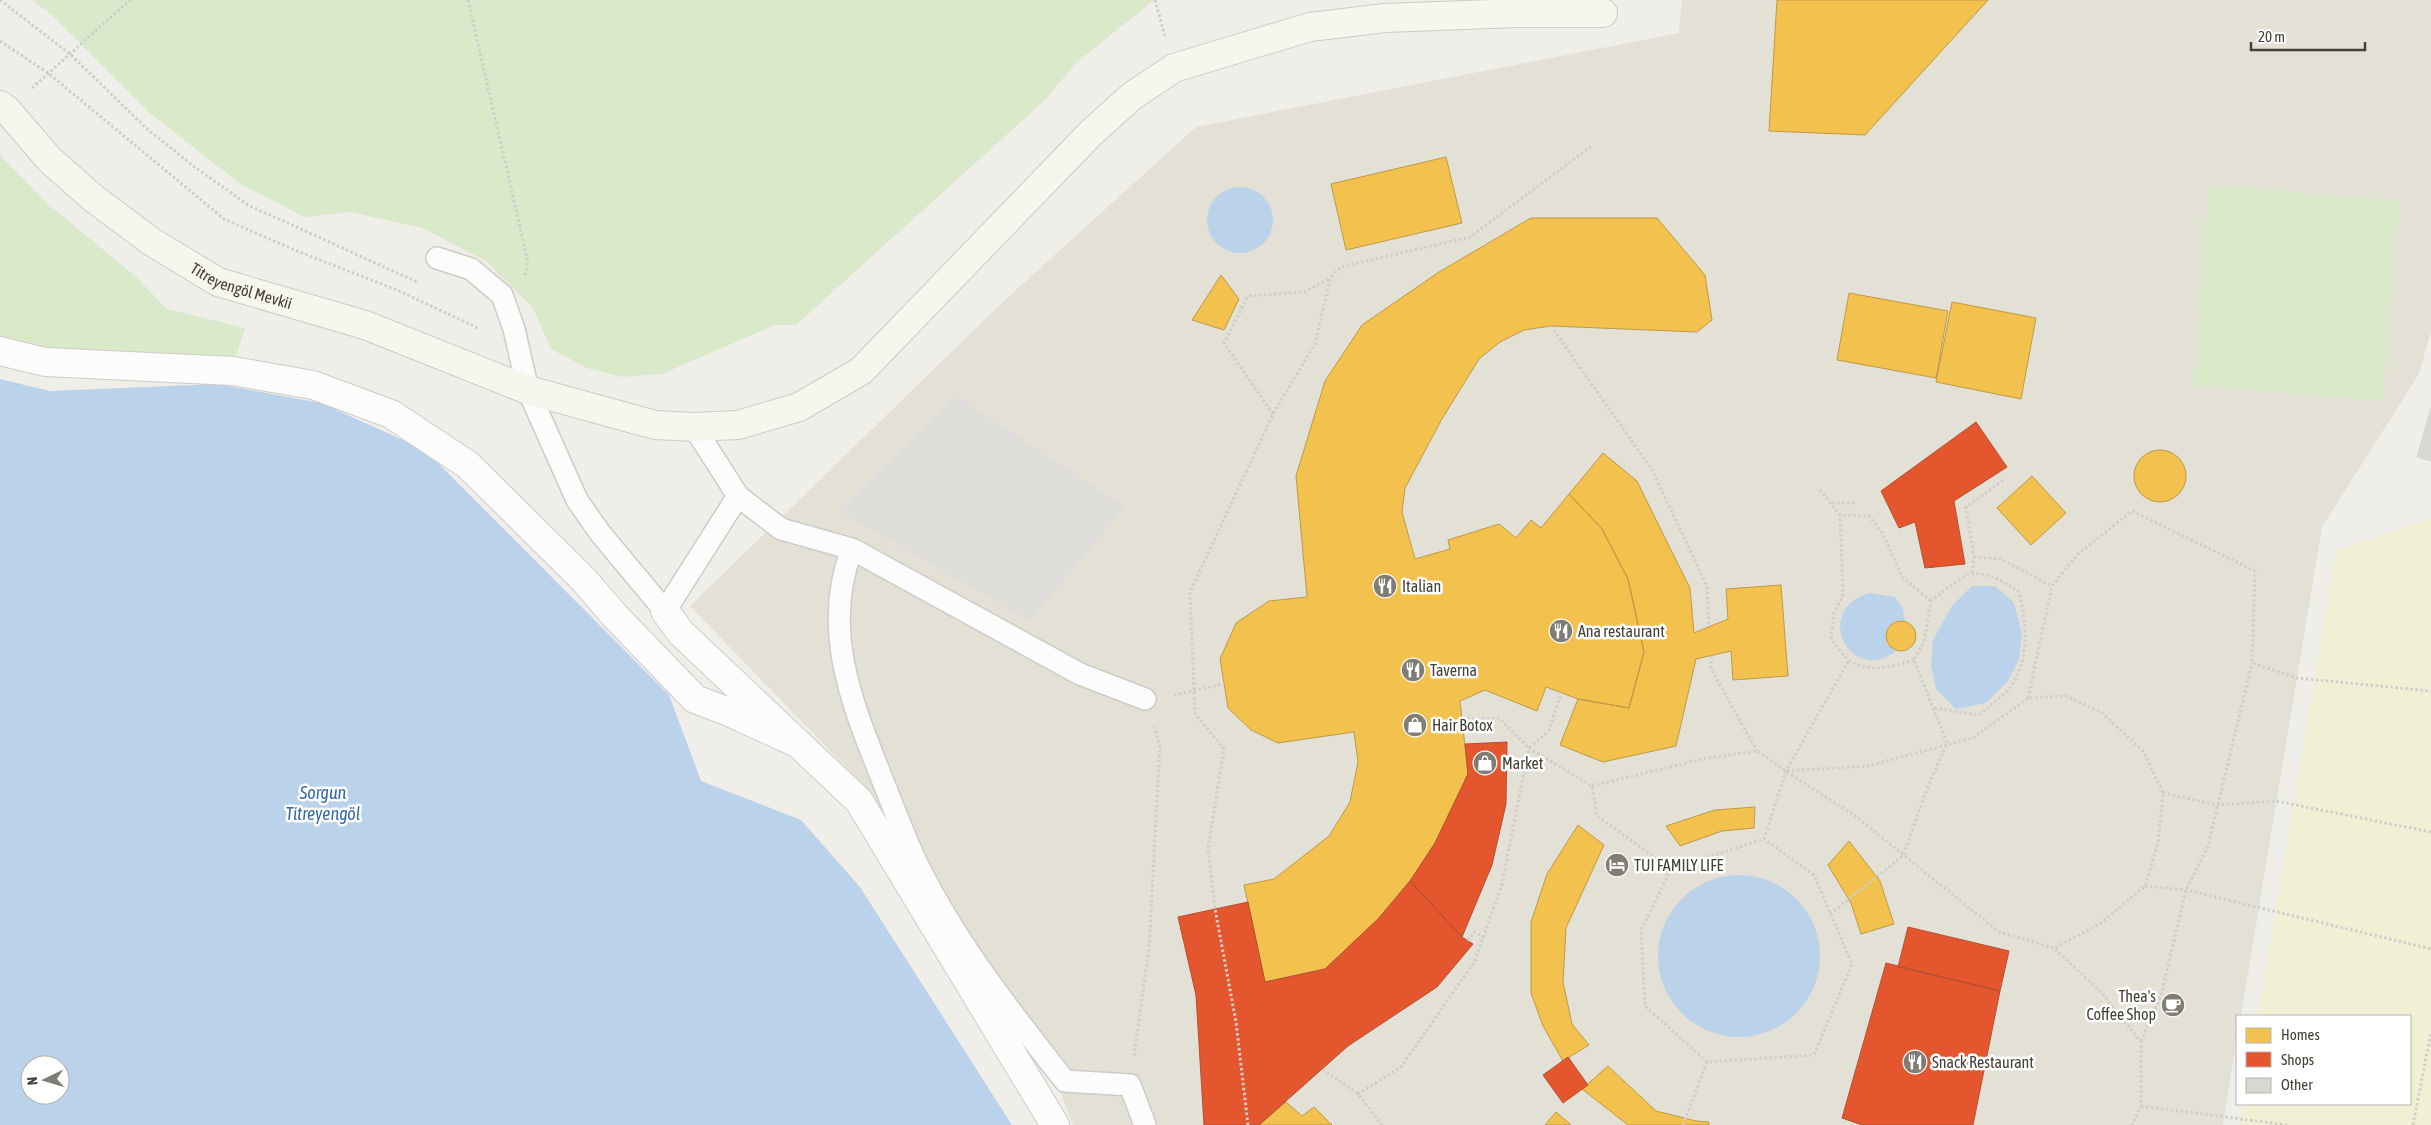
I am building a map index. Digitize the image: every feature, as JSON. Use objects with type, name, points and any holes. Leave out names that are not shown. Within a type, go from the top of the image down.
[{"type":"street","name":"Titreyengöl Mevkii","points":[[4,108],[50,158],[93,198],[152,242],[218,282],[365,325],[528,390],[656,425],[694,427],[738,425],[799,406],[862,371],[1090,133],[1132,96],[1174,68],[1235,48],[1319,26],[1386,18],[1517,13],[1603,13]]},
{"type":"street","points":[[0,351],[45,362],[233,370],[313,386],[391,414],[468,465],[584,580],[615,616],[695,699],[729,712],[799,744]]},
{"type":"street","points":[[665,611],[681,633],[859,800],[1055,1125]]},
{"type":"lane","points":[[437,258],[471,269],[502,295],[514,329],[528,390],[577,500],[600,533],[665,611],[738,496]]},
{"type":"lane","points":[[694,427],[738,496],[781,529],[852,549],[1080,674],[1145,699]]},
{"type":"lane","points":[[852,549],[842,573],[837,628],[854,709],[913,856],[948,920],[1003,1002],[1065,1081],[1130,1085],[1145,1125]]},
{"type":"path","points":[[0,0],[70,54],[147,129],[196,168],[248,205],[420,284]]},
{"type":"path","points":[[4,108],[48,73],[130,0]]},
{"type":"path","points":[[468,0],[528,262],[514,329]]},
{"type":"path","points":[[0,41],[48,73],[224,219],[292,249],[397,290],[486,332]]},
{"type":"path","points":[[1248,1125],[1236,1022],[1215,909],[1208,848],[1224,749],[1194,714],[1190,592],[1273,414],[1315,344],[1330,279],[1340,266],[1470,237],[1593,145]]},
{"type":"path","points":[[1273,414],[1224,343],[1248,296],[1304,292],[1330,279]]},
{"type":"path","points":[[1551,326],[1652,470],[1707,586],[1710,626]]},
{"type":"path","points":[[1972,573],[1974,557],[1966,507],[2005,479]]},
{"type":"path","points":[[1820,490],[1840,515],[1843,595],[1834,613],[1831,639],[1849,660],[1864,665],[1886,668],[1914,660],[1924,642],[1931,601],[1962,577],[1972,573],[1996,576],[2019,592],[2026,622],[2021,669],[2007,691],[1979,715],[1934,708]]},
{"type":"path","points":[[1831,503],[1856,503]]},
{"type":"path","points":[[2028,698],[2052,586],[2076,555],[2132,511],[2254,572],[2252,662],[2208,846],[2186,890],[2161,996],[2141,1042],[2140,1106],[2132,1125]]},
{"type":"path","points":[[1840,515],[1869,516],[1883,534],[1902,577],[1931,601]]},
{"type":"path","points":[[1974,557],[2001,558],[2052,586]]},
{"type":"path","points":[[1711,656],[1711,669],[1756,752],[1854,815],[1999,932],[2054,948],[2102,993],[2141,1042]]},
{"type":"path","points":[[1764,840],[1786,771],[1849,660]]},
{"type":"path","points":[[1830,914],[1903,856],[1925,794],[1948,743],[1914,660]]},
{"type":"path","points":[[2252,662],[2297,678],[2431,691]]},
{"type":"path","points":[[1130,1085],[1149,948],[1160,745],[1145,699],[1193,692],[1224,684]]},
{"type":"path","points":[[1358,1094],[1401,1067],[1475,961],[1502,884],[1529,748],[1548,732],[1561,693]]},
{"type":"path","points":[[1786,771],[1867,766],[1948,743],[1973,738],[2028,698],[2066,696],[2101,712],[2144,752],[2162,793],[2158,843],[2145,886],[2101,923],[2054,948]]},
{"type":"path","points":[[1462,719],[1499,718],[1529,748],[1592,786],[1702,759],[1756,752]]},
{"type":"path","points":[[1592,786],[1597,816],[1671,869]]},
{"type":"path","points":[[2162,793],[2217,805],[2276,801],[2431,832]]},
{"type":"path","points":[[1764,840],[1814,875],[1852,964],[1814,1056],[1707,1062],[1645,1006],[1640,930],[1671,869],[1764,840]]},
{"type":"path","points":[[2145,886],[2186,890],[2431,949]]},
{"type":"path","points":[[1468,941],[1474,932],[1483,937]]},
{"type":"path","points":[[2413,1125],[2431,1032]]},
{"type":"path","points":[[1683,1125],[1707,1062]]},
{"type":"path","points":[[1323,1069],[1358,1094],[1382,1125]]},
{"type":"path","points":[[2140,1106],[2287,1125]]},
{"type":"shaded area","points":[[1682,0],[2431,0],[2431,331],[2419,374],[2322,527],[2241,1015],[2236,1015],[2236,1043],[2223,1125],[1073,1125],[1060,1091],[869,791],[690,606],[1006,299],[1196,127],[1679,33]]},
{"type":"shaded area","points":[[957,396],[1125,507],[1030,621],[839,511]]},
{"type":"green space","points":[[32,0],[1154,0],[1076,63],[1045,100],[796,325],[775,325],[662,374],[622,377],[587,368],[551,349],[533,308],[487,262],[423,228],[349,212],[304,217],[239,183],[151,114],[52,15]]},
{"type":"green space","points":[[0,155],[48,204],[134,275],[167,309],[245,328],[235,359],[41,353],[0,342]]},
{"type":"green space","points":[[2209,185],[2400,201],[2383,401],[2193,385]]},
{"type":"sand","points":[[2431,519],[2431,1125],[2240,1125],[2243,1105],[2411,1105],[2411,1015],[2258,1015],[2336,551]]},
{"type":"water","points":[[1240,187],[1253,190],[1263,197],[1270,207],[1273,220],[1270,233],[1263,243],[1253,250],[1240,253],[1227,250],[1217,243],[1210,233],[1207,220],[1210,207],[1217,197],[1227,190]]},
{"type":"water","name":"Sorgun Titreyengöl","points":[[0,379],[50,391],[218,384],[321,403],[425,450],[669,695],[701,781],[801,820],[860,887],[1012,1125],[0,1125]]},
{"type":"water","points":[[1972,586],[1995,586],[2014,603],[2022,633],[2019,659],[2008,681],[1986,703],[1956,709],[1936,689],[1931,666],[1933,640],[1952,606]]},
{"type":"water","points":[[1869,593],[1895,597],[1903,609],[1905,622],[1895,621],[1888,627],[1886,643],[1896,651],[1880,659],[1865,659],[1852,653],[1844,642],[1840,628],[1842,615],[1852,602]]},
{"type":"water","points":[[1739,875],[1755,877],[1770,882],[1784,889],[1796,899],[1806,911],[1813,925],[1818,940],[1820,956],[1818,972],[1813,987],[1806,1001],[1796,1013],[1784,1023],[1770,1030],[1755,1035],[1739,1037],[1723,1035],[1708,1030],[1694,1023],[1682,1013],[1672,1001],[1665,987],[1660,972],[1658,956],[1660,940],[1665,925],[1672,911],[1682,899],[1694,889],[1708,882],[1723,877]]},
{"type":"building: Homes","points":[[1777,0],[1988,0],[1865,135],[1769,131]]},
{"type":"building: Homes","points":[[1446,157],[1462,223],[1346,250],[1331,184]]},
{"type":"building: Homes","points":[[1531,218],[1657,218],[1705,275],[1712,320],[1697,332],[1551,326],[1524,330],[1500,342],[1479,359],[1442,419],[1405,488],[1402,512],[1415,559],[1450,549],[1448,540],[1499,524],[1516,538],[1531,520],[1541,528],[1569,494],[1602,529],[1628,579],[1644,652],[1629,708],[1578,699],[1546,687],[1537,711],[1485,690],[1460,701],[1468,774],[1435,843],[1410,881],[1378,919],[1325,969],[1265,982],[1244,885],[1274,879],[1329,836],[1350,802],[1358,762],[1354,732],[1278,743],[1251,730],[1228,708],[1220,659],[1236,623],[1269,601],[1307,597],[1296,476],[1325,381],[1362,325],[1439,272]]},
{"type":"building: Homes","points":[[1221,275],[1239,299],[1224,330],[1192,320]]},
{"type":"building: Homes","points":[[1849,293],[1948,311],[1936,378],[1837,360]]},
{"type":"building: Homes","points":[[1952,302],[2036,318],[2021,399],[1936,382]]},
{"type":"building: Homes","points":[[2155,450],[2165,450],[2179,457],[2186,471],[2186,481],[2179,495],[2165,502],[2155,502],[2145,498],[2138,491],[2134,481],[2134,471],[2138,461],[2145,454]]},
{"type":"building: Homes","points":[[1603,453],[1637,481],[1690,588],[1694,633],[1728,619],[1726,589],[1781,585],[1788,676],[1733,680],[1731,651],[1696,659],[1676,746],[1603,762],[1560,745],[1578,699],[1629,708],[1644,652],[1628,579],[1602,529],[1569,494]]},
{"type":"building: Homes","points":[[2032,476],[2066,513],[2031,545],[1997,508]]},
{"type":"building: Homes","points":[[1901,621],[1912,625],[1916,636],[1912,647],[1901,651],[1890,647],[1886,636],[1890,625]]},
{"type":"building: Homes","points":[[1755,807],[1754,828],[1722,831],[1680,846],[1666,826],[1715,810]]},
{"type":"building: Homes","points":[[1578,825],[1604,845],[1566,928],[1563,982],[1572,1024],[1589,1045],[1563,1061],[1543,1026],[1531,993],[1531,922],[1547,874]]},
{"type":"building: Homes","points":[[1849,841],[1880,881],[1894,924],[1861,934],[1851,903],[1828,865]]},
{"type":"building: Homes","points":[[1608,1066],[1656,1111],[1696,1121],[1709,1122],[1709,1125],[1628,1125],[1582,1089]]},
{"type":"building: Homes","points":[[1286,1102],[1302,1116],[1314,1107],[1332,1125],[1259,1125]]},
{"type":"building: Homes","points":[[1556,1112],[1571,1125],[1545,1125]]},
{"type":"building: Shops","points":[[1976,422],[2007,467],[1954,501],[1965,564],[1925,568],[1915,522],[1899,528],[1881,491]]},
{"type":"building: Shops","points":[[1507,742],[1506,804],[1492,865],[1462,937],[1410,881],[1435,843],[1468,774],[1465,744]]},
{"type":"building: Shops","points":[[1410,881],[1462,937],[1473,944],[1437,987],[1348,1046],[1259,1125],[1204,1125],[1196,995],[1178,917],[1248,902],[1265,982],[1325,969],[1378,919]]},
{"type":"building: Shops","points":[[1908,927],[2009,951],[2000,991],[1898,967]]},
{"type":"building: Shops","points":[[1886,963],[2000,991],[1973,1125],[1862,1125],[1842,1118]]},
{"type":"building: Shops","points":[[1568,1057],[1588,1085],[1563,1103],[1543,1075]]},
{"type":"building: Other","points":[[2431,408],[2431,461],[2417,457]]},
{"type":"place","name":"Italian","points":[[1385,586]]},
{"type":"place","name":"Ana restaurant","points":[[1561,631]]},
{"type":"place","name":"Taverna","points":[[1413,670]]},
{"type":"place","name":"Hair Botox","points":[[1415,725]]},
{"type":"place","name":"Market","points":[[1485,763]]},
{"type":"place","name":"TUI FAMILY LIFE","points":[[1617,865]]},
{"type":"place","name":"Thea's Coffee Shop","points":[[2173,1005]]},
{"type":"place","name":"Snack Restaurant","points":[[1915,1062]]}]
